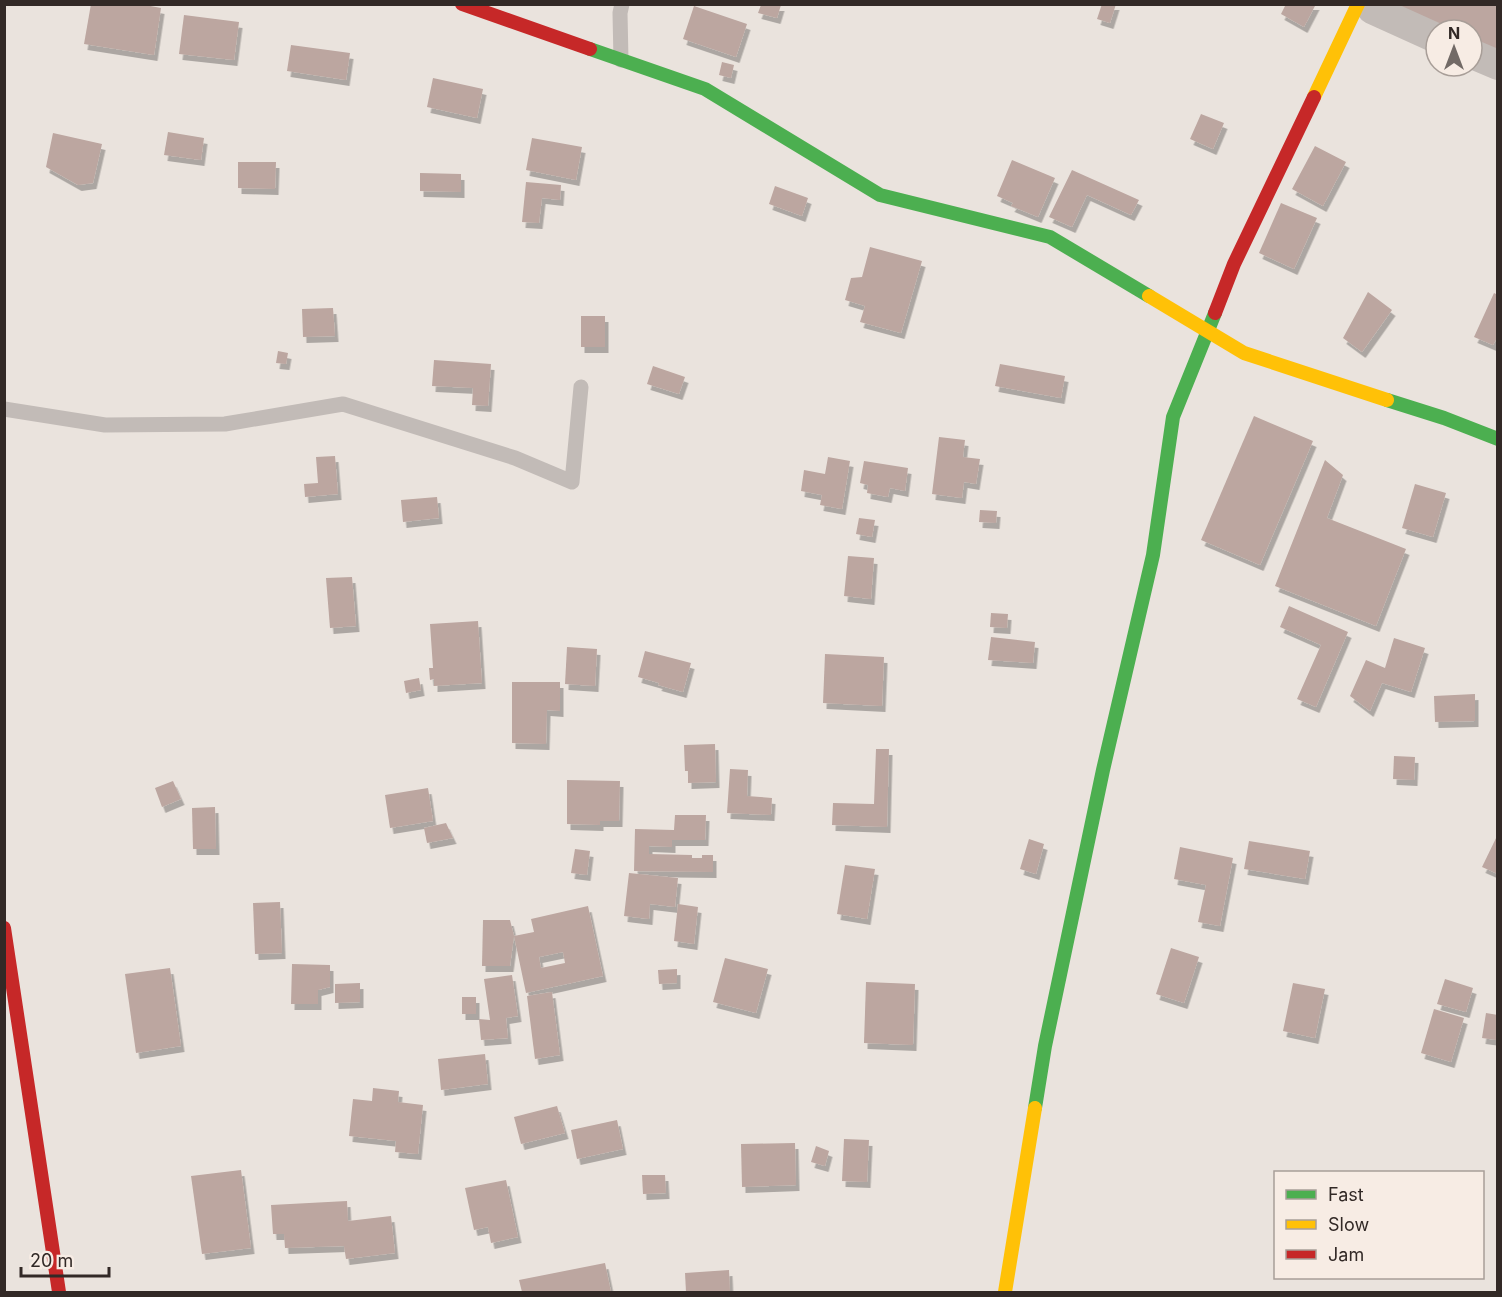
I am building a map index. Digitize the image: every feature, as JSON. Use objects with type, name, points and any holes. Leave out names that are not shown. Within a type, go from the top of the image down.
[{"type":"street","points":[[462,4],[705,89],[880,195],[1050,237],[1244,353],[1444,418],[1497,439]]},
{"type":"street","points":[[1005,1293],[1046,1046],[1102,770],[1153,555],[1173,417],[1234,264],[1358,4]]},
{"type":"street","points":[[1369,4],[1372,9],[1424,33]]},
{"type":"street","points":[[4,928],[59,1293]]},
{"type":"lane","points":[[621,60],[620,13],[622,4]]},
{"type":"lane","points":[[4,409],[105,425],[225,424],[344,404],[515,458],[572,482],[581,387]]},
{"type":"building","points":[[91,4],[140,4],[161,8],[154,55],[84,44]]},
{"type":"building","points":[[1102,4],[1116,4],[1110,23],[1097,19]]},
{"type":"building","points":[[1286,4],[1316,4],[1304,27],[1281,14]]},
{"type":"building","points":[[1374,4],[1498,4],[1498,65],[1484,59],[1484,18],[1424,18],[1424,25]]},
{"type":"building","points":[[761,5],[781,5],[777,18],[758,13]]},
{"type":"building","points":[[694,6],[747,24],[736,57],[683,39]]},
{"type":"building","points":[[184,15],[239,22],[234,60],[179,54]]},
{"type":"building","points":[[291,45],[350,53],[346,80],[287,71]]},
{"type":"building","points":[[722,62],[734,65],[731,78],[719,75]]},
{"type":"building","points":[[433,78],[483,89],[477,118],[427,107]]},
{"type":"building","points":[[1201,114],[1224,123],[1213,149],[1190,139]]},
{"type":"building","points":[[168,132],[204,138],[201,160],[164,155]]},
{"type":"building","points":[[53,133],[102,144],[93,183],[78,185],[46,167]]},
{"type":"building","points":[[532,138],[582,147],[576,180],[526,170]]},
{"type":"building","points":[[1315,146],[1346,162],[1323,206],[1292,189]]},
{"type":"building","points":[[1012,160],[1055,178],[1038,217],[1011,206],[1013,203],[997,196]]},
{"type":"building","points":[[238,162],[276,162],[275,189],[238,188]]},
{"type":"building","points":[[1072,170],[1139,200],[1131,215],[1087,195],[1072,227],[1049,217]]},
{"type":"building","points":[[420,173],[461,174],[461,192],[420,191]]},
{"type":"building","points":[[526,182],[561,185],[560,200],[542,198],[539,223],[522,222]]},
{"type":"building","points":[[775,186],[808,198],[802,216],[769,204]]},
{"type":"building","points":[[1281,203],[1317,218],[1294,269],[1259,253]]},
{"type":"building","points":[[870,247],[922,261],[901,333],[860,322],[865,306],[845,300],[851,278],[862,277]]},
{"type":"building","points":[[1368,292],[1392,310],[1362,352],[1343,338]]},
{"type":"building","points":[[1494,293],[1498,295],[1498,336],[1493,345],[1474,337]]},
{"type":"building","points":[[333,308],[335,336],[303,337],[302,309]]},
{"type":"building","points":[[581,316],[605,316],[605,347],[581,347]]},
{"type":"building","points":[[278,351],[288,353],[286,364],[276,363]]},
{"type":"building","points":[[434,360],[491,364],[488,406],[472,405],[473,388],[432,386]]},
{"type":"building","points":[[1000,364],[1065,376],[1061,398],[995,386]]},
{"type":"building","points":[[653,366],[685,377],[679,394],[647,384]]},
{"type":"building","points":[[1254,416],[1313,441],[1260,565],[1201,540]]},
{"type":"building","points":[[939,437],[965,440],[963,457],[980,459],[976,484],[964,482],[962,498],[932,494]]},
{"type":"building","points":[[335,456],[338,494],[305,497],[304,484],[318,483],[316,457]]},
{"type":"building","points":[[828,457],[850,461],[842,509],[820,505],[822,495],[801,491],[804,470],[825,474]]},
{"type":"building","points":[[1325,460],[1343,475],[1327,518],[1406,549],[1376,626],[1275,586]]},
{"type":"building","points":[[864,461],[908,468],[905,491],[890,488],[888,497],[867,493],[868,485],[860,483]]},
{"type":"building","points":[[1415,484],[1446,493],[1433,537],[1402,528]]},
{"type":"building","points":[[437,497],[439,518],[403,522],[401,500]]},
{"type":"building","points":[[980,510],[997,511],[996,523],[979,522]]},
{"type":"building","points":[[859,518],[875,520],[872,537],[856,534]]},
{"type":"building","points":[[848,556],[874,558],[871,599],[844,596]]},
{"type":"building","points":[[352,577],[356,626],[330,628],[326,578]]},
{"type":"building","points":[[1289,606],[1348,632],[1316,707],[1297,699],[1321,645],[1280,627]]},
{"type":"building","points":[[991,613],[1008,614],[1007,628],[990,627]]},
{"type":"building","points":[[478,621],[482,683],[434,686],[434,679],[430,680],[429,668],[433,668],[430,624]]},
{"type":"building","points":[[991,637],[1035,642],[1033,663],[988,660]]},
{"type":"building","points":[[1394,638],[1425,648],[1411,692],[1382,683],[1370,711],[1350,696],[1366,660],[1385,668]]},
{"type":"building","points":[[567,647],[597,649],[595,686],[565,684]]},
{"type":"building","points":[[645,651],[691,663],[683,692],[638,677]]},
{"type":"building","points":[[825,654],[884,657],[882,706],[823,703]]},
{"type":"building","points":[[419,678],[421,690],[406,693],[404,681]]},
{"type":"building","points":[[512,682],[560,682],[560,711],[547,710],[546,744],[512,743]]},
{"type":"building","points":[[1475,694],[1475,721],[1435,722],[1434,696]]},
{"type":"building","points":[[715,744],[716,782],[688,783],[684,745]]},
{"type":"building","points":[[876,749],[889,749],[887,827],[832,825],[833,803],[874,804]]},
{"type":"building","points":[[1394,756],[1415,757],[1414,780],[1393,779]]},
{"type":"building","points":[[730,769],[748,770],[747,796],[772,798],[771,815],[727,813]]},
{"type":"building","points":[[567,780],[620,781],[619,821],[600,821],[600,825],[567,824]]},
{"type":"building","points":[[173,781],[181,799],[162,807],[155,788]]},
{"type":"building","points":[[428,788],[433,821],[390,828],[385,795]]},
{"type":"building","points":[[215,807],[216,849],[193,849],[192,808]]},
{"type":"building","points":[[675,815],[706,815],[705,840],[672,840],[672,847],[649,846],[649,854],[692,855],[692,858],[713,855],[713,872],[634,871],[635,829],[674,830]]},
{"type":"building","points":[[446,823],[453,838],[427,843],[424,828]]},
{"type":"building","points":[[1498,834],[1498,874],[1482,867]]},
{"type":"building","points":[[1029,839],[1044,844],[1036,874],[1020,869]]},
{"type":"building","points":[[1249,841],[1310,851],[1305,879],[1244,869]]},
{"type":"building","points":[[1180,847],[1233,858],[1220,926],[1198,922],[1206,885],[1174,879]]},
{"type":"building","points":[[575,849],[590,851],[587,875],[571,873]]},
{"type":"building","points":[[845,865],[875,869],[867,919],[837,914]]},
{"type":"building","points":[[629,873],[678,878],[675,907],[650,904],[649,919],[624,916]]},
{"type":"building","points":[[280,902],[282,953],[255,954],[253,903]]},
{"type":"building","points":[[678,904],[698,907],[694,944],[674,941]]},
{"type":"building","points":[[588,906],[603,976],[526,993],[514,936],[534,932],[531,919]],"holes":[[[563,952],[565,963],[541,968],[539,957]]]},
{"type":"building","points":[[483,920],[510,920],[514,936],[510,966],[482,966]]},
{"type":"building","points":[[1171,948],[1199,957],[1184,1003],[1156,994]]},
{"type":"building","points":[[725,958],[768,969],[756,1013],[713,1002]]},
{"type":"building","points":[[292,964],[330,965],[330,987],[318,990],[318,1004],[291,1004]]},
{"type":"building","points":[[170,968],[181,1046],[136,1053],[125,974]]},
{"type":"building","points":[[677,969],[677,983],[659,984],[658,970]]},
{"type":"building","points":[[512,975],[518,1016],[506,1018],[508,1038],[481,1040],[479,1019],[490,1020],[484,979]]},
{"type":"building","points":[[1445,979],[1473,988],[1466,1012],[1437,1004]]},
{"type":"building","points":[[866,982],[915,984],[913,1045],[864,1043]]},
{"type":"building","points":[[360,983],[360,1002],[335,1003],[335,984]]},
{"type":"building","points":[[1293,983],[1325,989],[1315,1038],[1283,1031]]},
{"type":"building","points":[[552,992],[560,1055],[535,1059],[527,996]]},
{"type":"building","points":[[462,997],[476,997],[476,1014],[462,1014]]},
{"type":"building","points":[[1434,1009],[1464,1018],[1451,1062],[1421,1053]]},
{"type":"building","points":[[1486,1013],[1498,1015],[1497,1040],[1482,1038]]},
{"type":"building","points":[[485,1054],[488,1084],[441,1090],[438,1059]]},
{"type":"building","points":[[373,1088],[399,1091],[398,1102],[423,1105],[418,1154],[395,1152],[396,1141],[349,1136],[353,1099],[372,1101]]},
{"type":"building","points":[[557,1106],[565,1133],[521,1144],[514,1117]]},
{"type":"building","points":[[617,1120],[623,1149],[577,1159],[571,1130]]},
{"type":"building","points":[[844,1139],[869,1140],[867,1182],[842,1181]]},
{"type":"building","points":[[795,1143],[796,1185],[742,1187],[741,1144]]},
{"type":"building","points":[[816,1146],[829,1151],[825,1166],[811,1162]]},
{"type":"building","points":[[241,1170],[251,1248],[202,1254],[191,1176]]},
{"type":"building","points":[[642,1175],[665,1175],[666,1193],[643,1194]]},
{"type":"building","points":[[506,1180],[518,1237],[491,1243],[488,1227],[474,1230],[465,1188]]},
{"type":"building","points":[[347,1201],[348,1221],[391,1216],[395,1253],[346,1259],[344,1246],[285,1248],[284,1234],[273,1234],[271,1205]]},
{"type":"building","points":[[605,1263],[611,1292],[522,1292],[519,1280]]},
{"type":"building","points":[[729,1270],[730,1292],[686,1292],[685,1273]]},
{"type":"traffic: fast","points":[[590,49],[705,89],[880,195],[1050,237],[1149,296]]},
{"type":"traffic: fast","points":[[1035,1108],[1045,1046],[1103,770],[1153,555],[1173,417],[1215,313]]},
{"type":"traffic: fast","points":[[1387,400],[1444,418],[1498,439]]},
{"type":"traffic: slow","points":[[1314,97],[1358,4]]},
{"type":"traffic: slow","points":[[1149,296],[1244,353],[1387,400]]},
{"type":"traffic: slow","points":[[1005,1292],[1035,1108]]},
{"type":"traffic: jam","points":[[462,4],[590,49]]},
{"type":"traffic: jam","points":[[1215,313],[1234,264],[1314,97]]},
{"type":"traffic: jam","points":[[4,928],[59,1292]]}]
